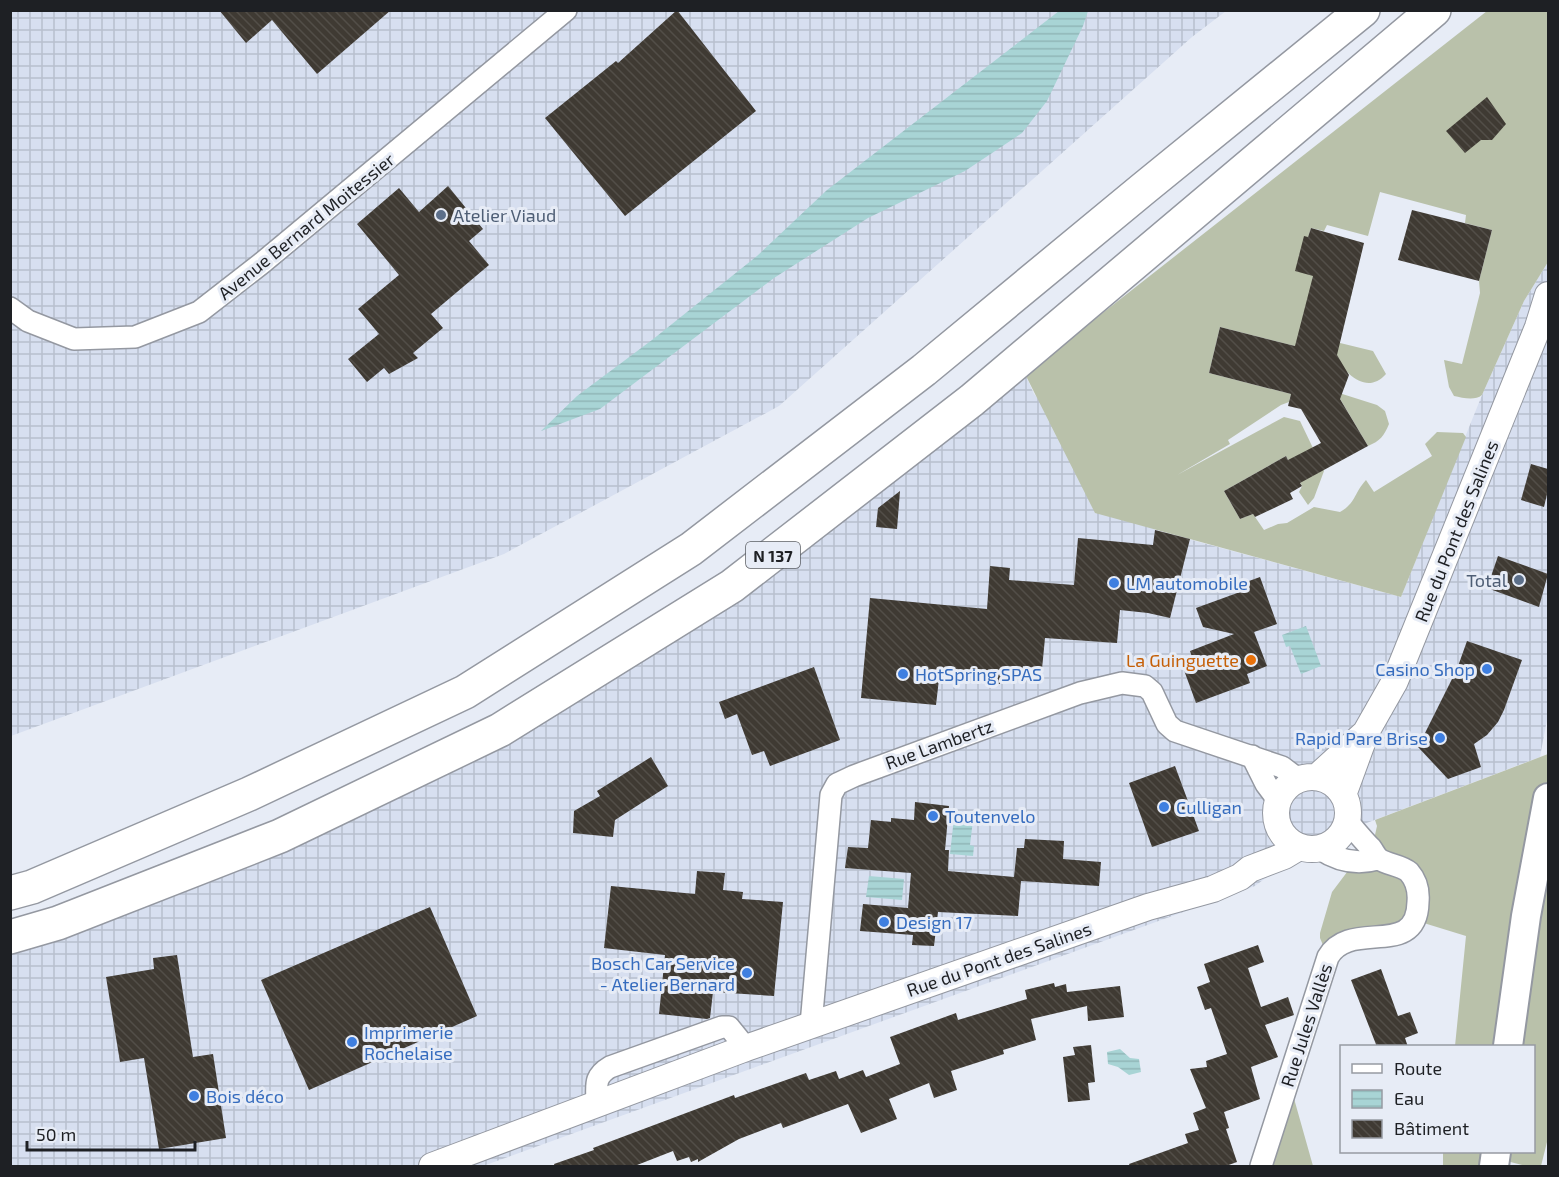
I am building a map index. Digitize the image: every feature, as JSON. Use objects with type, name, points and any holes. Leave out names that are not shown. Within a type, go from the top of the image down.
[{"type":"highway","points":[[10,894],[32,887],[249,794],[465,692],[691,549],[924,370],[1363,10]]},
{"type":"highway","name":"N 137","points":[[10,937],[58,923],[280,836],[500,730],[732,586],[972,400],[1434,10]]},
{"type":"main road","points":[[1508,1045],[1526,916],[1548,798]]},
{"type":"street","name":"Avenue Bernard Moitessier","points":[[10,308],[28,321],[74,339],[135,337],[199,312],[271,256],[566,10]]},
{"type":"street","name":"Rue du Pont des Salines","points":[[432,1167],[746,1048],[1148,907],[1213,889],[1240,877],[1250,869],[1284,856],[1309,848],[1329,845],[1344,830],[1347,821],[1347,803],[1343,795],[1366,732],[1395,681],[1543,322],[1548,295]]},
{"type":"street","name":"Rue Lambertz","points":[[811,1025],[831,795],[837,784],[1080,693],[1122,683],[1145,686],[1152,692],[1167,724],[1175,730],[1308,778]]},
{"type":"street","name":"Rue du Pont des Salines","points":[[1250,869],[1267,840],[1278,813],[1283,791],[1308,778],[1366,732]]},
{"type":"street","points":[[1252,756],[1278,813],[1283,834],[1309,848]]},
{"type":"street","points":[[1308,778],[1328,780],[1337,786],[1343,795]]},
{"type":"street","name":"Rue Jules Vallès","points":[[1261,1167],[1332,950],[1338,945],[1360,938],[1400,934],[1408,930],[1419,905],[1418,891],[1408,871],[1378,859],[1347,821]]},
{"type":"street","name":"Rue Jules Vallès","points":[[1309,848],[1333,857],[1364,863],[1378,859]]},
{"type":"shaded area","points":[[11,11],[1226,11],[1192,37],[779,406],[504,554],[11,736]]},
{"type":"shaded area","points":[[1487,11],[1548,11],[1548,262],[1524,301],[1482,395],[1472,398],[1454,396],[1449,387],[1444,360],[1462,364],[1480,293],[1479,281],[1492,230],[1465,223],[1466,215],[1380,192],[1368,236],[1327,225],[1324,231],[1311,228],[1308,237],[1313,276],[1303,348],[1220,327],[1209,373],[1291,394],[1289,402],[1228,440],[1230,444],[1177,475],[1284,417],[1300,421],[1324,471],[1314,498],[1308,505],[1299,492],[1302,486],[1286,456],[1224,491],[1240,519],[1253,514],[1264,530],[1287,523],[1314,507],[1340,512],[1349,505],[1366,480],[1374,492],[1432,456],[1425,444],[1437,432],[1463,433],[1466,437],[1401,597],[1095,513],[1025,374]]},
{"type":"shaded area","points":[[1548,262],[1548,714],[1540,757],[1364,824],[1339,862],[1287,862],[1255,886],[483,1166],[11,1166],[10,948],[178,895],[409,792],[748,591],[829,532],[1025,374],[1034,394],[1155,530],[1401,597],[1482,395],[1524,301]]},
{"type":"shaded area","points":[[1336,342],[1373,351],[1386,374],[1371,383],[1357,380],[1332,356]]},
{"type":"shaded area","points":[[1336,392],[1377,405],[1385,411],[1389,424],[1379,440],[1368,446]]},
{"type":"shaded area","points":[[1548,754],[1548,1138],[1541,1166],[1526,1166],[1495,1158],[1494,1166],[1443,1166],[1443,1153],[1535,1153],[1535,1045],[1455,1045],[1466,936],[1414,920],[1328,957],[1320,933],[1332,892],[1375,835],[1377,826],[1375,820]]},
{"type":"shaded area","points":[[1293,1095],[1313,1166],[1261,1166]]},
{"type":"water","points":[[1059,11],[1088,11],[1047,101],[1022,133],[965,171],[868,218],[774,278],[600,409],[541,431],[577,396],[652,340],[757,256],[827,190]]},
{"type":"water","points":[[1306,626],[1321,666],[1301,674],[1290,646],[1286,647],[1282,635]]},
{"type":"water","points":[[954,818],[973,820],[970,845],[974,846],[973,856],[950,854]]},
{"type":"water","points":[[869,876],[904,879],[902,900],[866,897]]},
{"type":"water","points":[[1120,1049],[1130,1058],[1139,1059],[1141,1072],[1129,1075],[1118,1067],[1108,1064],[1107,1052]]},
{"type":"building","points":[[219,10],[391,10],[317,74],[272,20],[246,43]]},
{"type":"building","points":[[677,10],[756,111],[625,216],[545,118],[616,61],[618,63]]},
{"type":"building","points":[[1487,97],[1506,124],[1492,140],[1481,140],[1465,153],[1446,131]]},
{"type":"building","points":[[448,186],[483,229],[469,241],[489,265],[431,314],[443,328],[413,353],[418,358],[389,374],[384,368],[367,382],[348,359],[379,334],[358,309],[399,275],[357,224],[399,188],[419,212]]},
{"type":"building","points":[[1412,210],[1492,230],[1479,281],[1398,260]]},
{"type":"building","points":[[1311,228],[1364,243],[1337,355],[1349,375],[1340,399],[1368,446],[1300,483],[1302,486],[1290,493],[1293,499],[1255,517],[1253,514],[1240,519],[1224,491],[1286,456],[1288,460],[1321,443],[1301,409],[1288,406],[1291,394],[1209,373],[1220,327],[1295,346],[1313,276],[1295,271],[1304,236],[1308,237]]},
{"type":"building","points":[[1531,464],[1548,469],[1548,490],[1544,507],[1521,500]]},
{"type":"building","points":[[900,491],[897,529],[876,527],[878,508]]},
{"type":"building","points":[[1155,530],[1190,539],[1170,618],[1120,610],[1117,643],[1045,638],[1042,669],[1023,666],[1021,677],[1001,675],[1000,684],[939,679],[936,705],[861,698],[870,598],[987,609],[990,566],[1010,568],[1009,580],[1074,585],[1078,538],[1153,545]]},
{"type":"building","points":[[1498,556],[1548,574],[1539,607],[1487,588]]},
{"type":"building","points":[[1260,577],[1277,624],[1254,632],[1267,666],[1247,674],[1250,683],[1196,703],[1181,662],[1192,657],[1190,651],[1234,634],[1203,627],[1196,608],[1240,592],[1238,585]]},
{"type":"building","points":[[1467,641],[1522,660],[1498,722],[1487,735],[1474,744],[1481,767],[1448,779],[1418,747],[1457,669]]},
{"type":"building","points":[[814,667],[840,740],[770,766],[764,751],[752,755],[737,714],[725,719],[719,702]]},
{"type":"building","points":[[651,757],[668,786],[615,820],[613,837],[573,833],[574,811],[600,796],[597,791]]},
{"type":"building","points":[[1175,766],[1199,831],[1152,847],[1129,783]]},
{"type":"building","points":[[915,802],[949,806],[945,850],[949,850],[948,871],[1014,877],[1017,848],[1024,848],[1025,839],[1064,841],[1063,859],[1101,862],[1099,886],[1021,881],[1018,916],[938,912],[934,946],[912,945],[913,935],[860,931],[863,904],[908,908],[911,873],[845,868],[848,847],[868,848],[871,820],[891,822],[891,818],[914,820]]},
{"type":"building","points":[[697,871],[725,873],[723,890],[743,892],[742,899],[783,902],[774,996],[713,992],[710,1018],[707,1019],[659,1014],[665,955],[604,948],[611,886],[695,894]]},
{"type":"building","points":[[430,907],[477,1016],[309,1090],[261,980]]},
{"type":"building","points":[[1258,945],[1264,962],[1248,968],[1261,1007],[1288,997],[1294,1015],[1265,1025],[1278,1057],[1251,1067],[1260,1099],[1224,1112],[1229,1128],[1226,1129],[1237,1162],[1223,1167],[1130,1167],[1129,1164],[1188,1143],[1185,1134],[1199,1130],[1193,1113],[1206,1108],[1190,1069],[1207,1067],[1206,1061],[1227,1054],[1211,1008],[1205,1010],[1197,987],[1210,982],[1204,964]]},
{"type":"building","points":[[177,955],[193,1057],[213,1054],[226,1138],[159,1149],[144,1058],[120,1062],[106,977],[154,969],[153,958]]},
{"type":"building","points":[[1381,969],[1398,1016],[1410,1012],[1418,1033],[1405,1038],[1407,1045],[1376,1045],[1351,980]]},
{"type":"building","points":[[1054,983],[1055,987],[1066,984],[1067,992],[1120,986],[1124,1017],[1088,1021],[1087,1006],[1031,1019],[1036,1040],[1003,1050],[1004,1054],[951,1071],[957,1090],[934,1098],[929,1083],[889,1099],[897,1119],[861,1133],[848,1104],[783,1128],[781,1123],[739,1139],[698,1162],[698,1159],[691,1162],[689,1157],[677,1161],[673,1151],[632,1167],[555,1167],[554,1164],[594,1150],[593,1148],[734,1095],[735,1098],[806,1073],[809,1080],[836,1071],[839,1079],[863,1070],[866,1077],[900,1064],[890,1037],[956,1013],[958,1020],[1027,999],[1025,990]]},
{"type":"building","points":[[1091,1045],[1095,1082],[1088,1083],[1090,1100],[1068,1102],[1063,1057],[1075,1055],[1073,1047]]},
{"type":"place","name":"Atelier Viaud","points":[[441,215]]},
{"type":"place","name":"Total","points":[[1519,580]]},
{"type":"place","name":"LM automobile","points":[[1114,583]]},
{"type":"place","name":"La Guinguette","points":[[1251,660]]},
{"type":"place","name":"Casino Shop","points":[[1487,669]]},
{"type":"place","name":"HotSpring SPAS","points":[[903,674]]},
{"type":"place","name":"Rapid Pare Brise","points":[[1440,738]]},
{"type":"place","name":"Culligan","points":[[1164,807]]},
{"type":"place","name":"Toutenvelo","points":[[933,816]]},
{"type":"place","name":"Design 17","points":[[884,922]]},
{"type":"place","name":"Bosch Car Service - Atelier Bernard","points":[[747,973]]},
{"type":"place","name":"Imprimerie Rochelaise","points":[[352,1042]]},
{"type":"place","name":"Bois déco","points":[[194,1096]]}]
